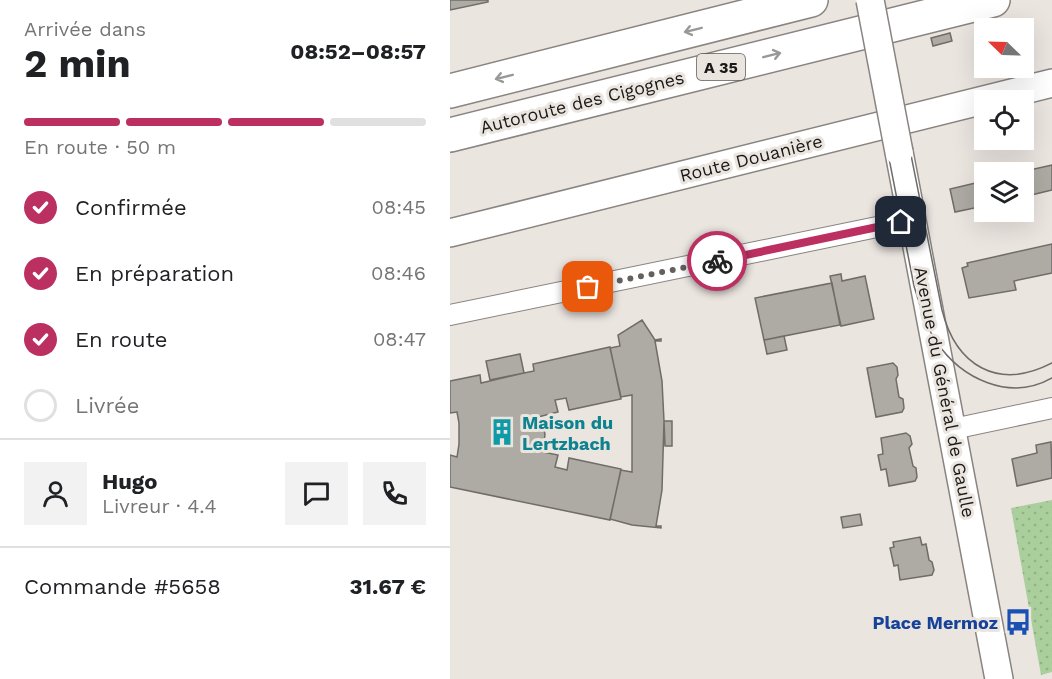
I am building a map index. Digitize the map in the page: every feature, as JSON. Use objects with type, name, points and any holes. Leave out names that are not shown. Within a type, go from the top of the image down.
[{"type":"highway","name":"A 35","points":[[450,91],[811,0]]},
{"type":"highway","name":"Autoroute des Cigognes","points":[[450,135],[993,0]]},
{"type":"main road","name":"Avenue du Général de Gaulle","points":[[870,0],[999,679]]},
{"type":"main road","name":"Route Douanière","points":[[450,233],[1052,83]]},
{"type":"street","points":[[450,315],[911,220]]},
{"type":"street","points":[[953,429],[1052,408]]},
{"type":"green space","points":[[1052,500],[1052,672],[1041,675],[1011,508]]},
{"type":"building","points":[[450,0],[488,0],[488,2],[450,10]]},
{"type":"building","points":[[950,33],[952,41],[933,46],[931,38]]},
{"type":"building","points":[[1052,165],[1052,190],[1034,194],[1034,169]]},
{"type":"building","points":[[974,183],[974,208],[955,212],[950,189]]},
{"type":"building","points":[[1052,244],[1052,273],[1014,281],[1016,290],[969,298],[962,268],[968,266],[967,263]]},
{"type":"building","points":[[841,274],[842,281],[865,276],[874,319],[841,326],[830,276]]},
{"type":"building","points":[[832,283],[840,325],[764,340],[755,298]]},
{"type":"building","points":[[642,320],[655,340],[661,339],[661,341],[655,341],[662,381],[664,421],[662,490],[656,526],[661,526],[661,528],[632,525],[610,519],[621,470],[632,472],[632,395],[621,397],[610,348],[620,346],[618,335]]},
{"type":"building","points":[[784,336],[787,350],[767,354],[764,340]]},
{"type":"building","name":"Maison du Lertzbach","points":[[610,347],[621,399],[569,410],[566,398],[555,400],[558,412],[538,417],[545,434],[544,442],[538,451],[558,455],[555,467],[567,470],[569,458],[621,469],[610,520],[450,487],[450,455],[457,457],[459,423],[457,412],[450,413],[450,381],[480,375],[481,383],[534,371],[533,364]]},
{"type":"building","points":[[520,354],[524,373],[490,380],[486,361]]},
{"type":"building","points":[[893,363],[897,367],[899,397],[903,399],[904,408],[902,412],[876,417],[867,368]]},
{"type":"building","points":[[664,421],[672,421],[672,446],[665,446]]},
{"type":"building","points":[[906,433],[910,436],[912,444],[909,448],[917,477],[915,481],[889,486],[886,469],[881,470],[878,455],[883,454],[881,438]]},
{"type":"building","points":[[1051,442],[1052,478],[1017,486],[1012,459],[1037,453],[1036,445]]},
{"type":"building","points":[[860,514],[862,525],[843,528],[841,517]]},
{"type":"building","points":[[920,537],[922,545],[926,544],[929,560],[932,562],[934,570],[932,575],[900,580],[898,565],[894,566],[890,548],[894,547],[893,542]]},
{"type":"tram line","points":[[858,0],[914,286],[929,328],[946,354],[973,376],[988,383],[1020,388],[1036,385],[1052,378]]},
{"type":"tram line","points":[[880,0],[942,310],[949,330],[969,359],[982,368],[997,373],[1014,374],[1032,371],[1052,363]]},
{"type":"way so far","points":[[588,287],[717,261]]},
{"type":"place","name":"Maison du Lertzbach","points":[[502,432]]},
{"type":"place","name":"Place Mermoz","points":[[1018,622]]},
{"type":"route","points":[[717,261],[901,222]]}]
